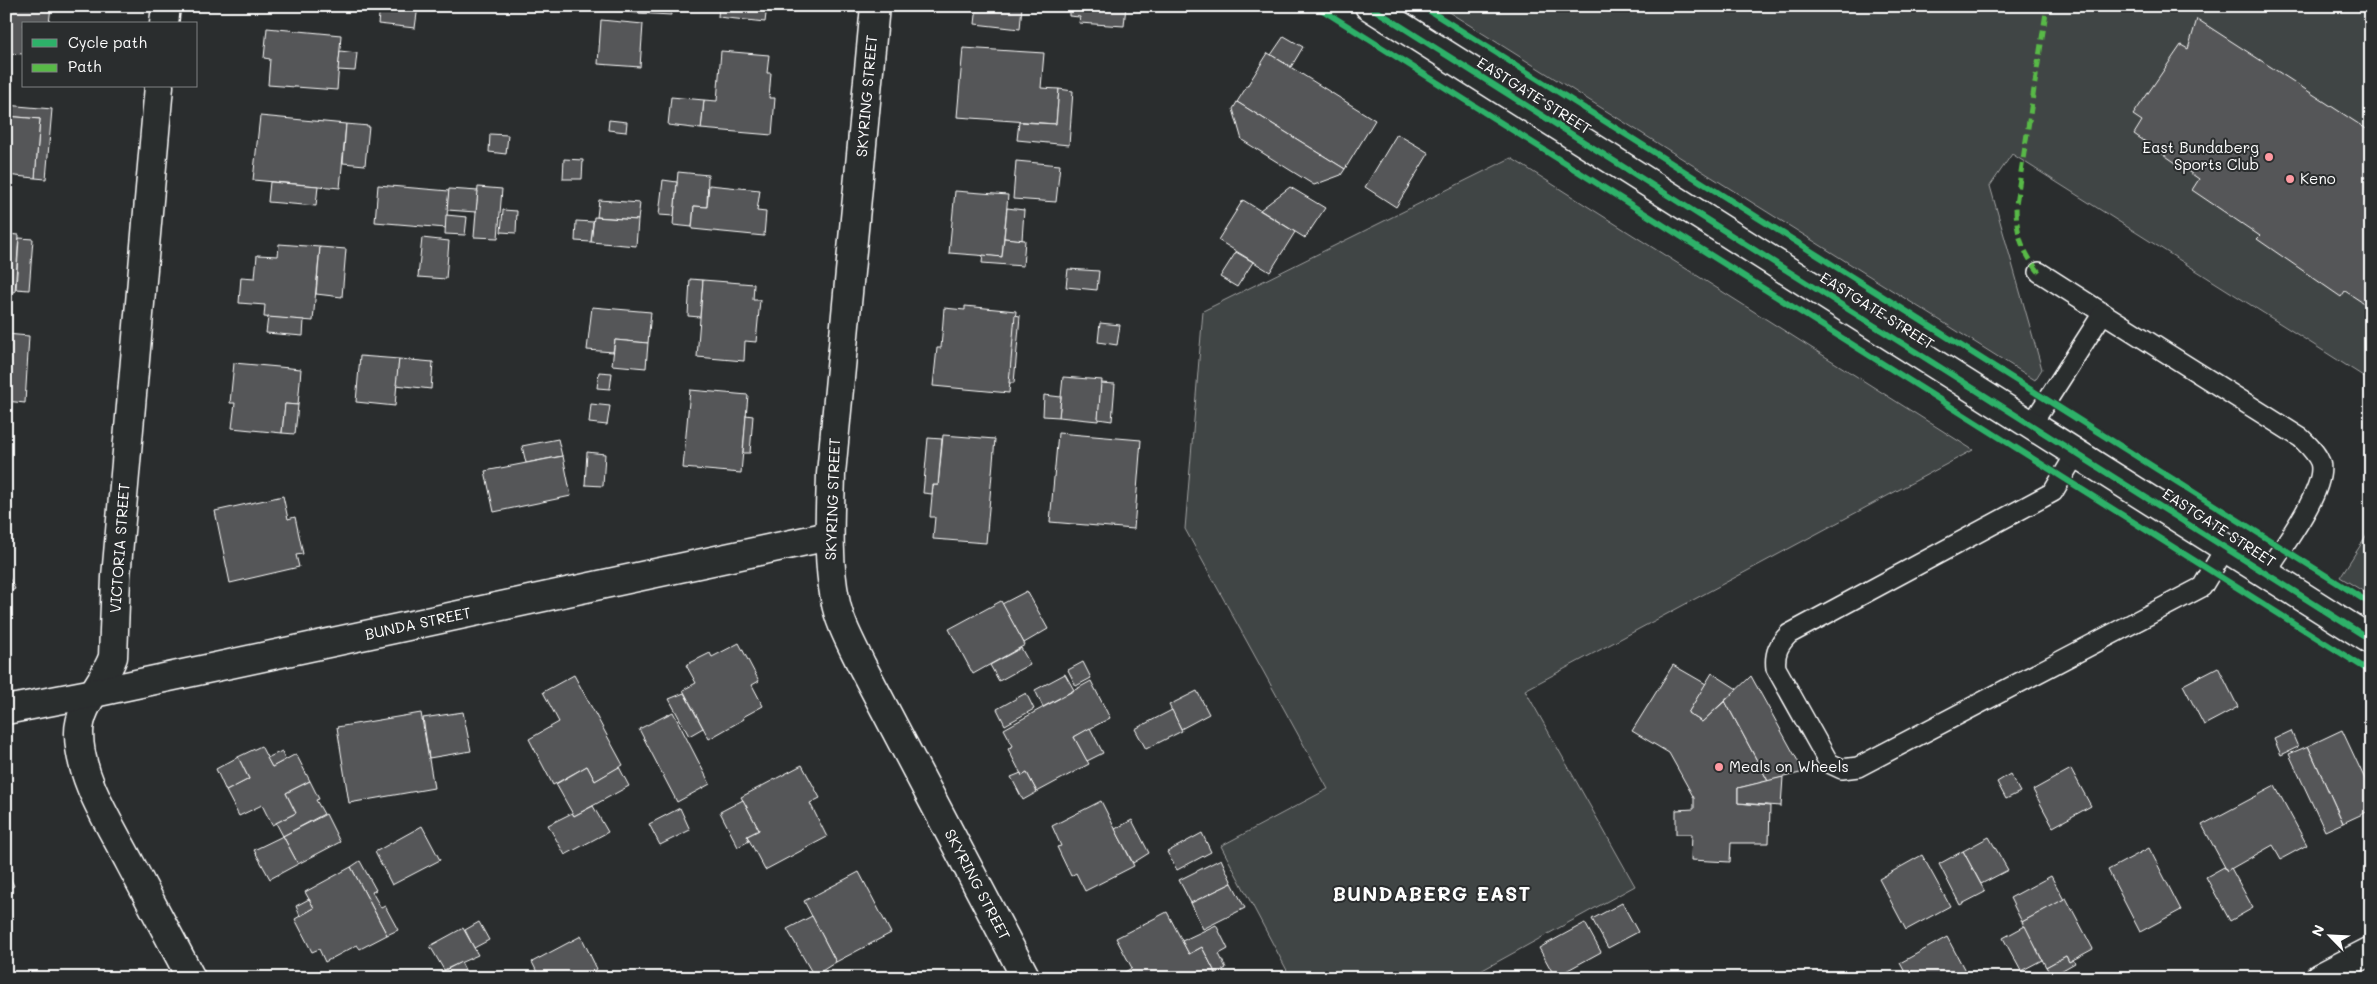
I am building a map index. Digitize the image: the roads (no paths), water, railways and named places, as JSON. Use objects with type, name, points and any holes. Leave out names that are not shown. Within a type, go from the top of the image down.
[{"type":"street","points":[[164,22],[166,6]]},
{"type":"street","name":"SKYRING STREET","points":[[875,6],[831,474],[829,536],[835,600],[845,632],[1026,978]]},
{"type":"street","name":"EASTGATE STREET","points":[[1369,6],[2077,452],[2371,640]]},
{"type":"street","name":"VICTORIA STREET","points":[[159,88],[116,577],[114,644],[109,669],[94,693],[81,720],[79,733],[82,760],[97,800],[191,978]]},
{"type":"street","name":"BUNDA STREET","points":[[6,710],[94,693],[829,536]]},
{"type":"street","points":[[2319,978],[2371,951]]},
{"type":"lane","points":[[2039,272],[2300,438],[2313,450],[2320,463],[2321,478],[2314,496],[2266,573]]},
{"type":"lane","points":[[2032,424],[2102,313]]},
{"type":"lane","points":[[2077,452],[2053,492],[1789,634],[1781,642],[1776,651],[1776,668],[1829,763],[1842,769],[1858,767],[2202,586],[2226,547]]},
{"type":"place","name":"East Bundaberg Sports Club","points":[[2269,157]]},
{"type":"place","name":"Keno","points":[[2290,179]]},
{"type":"place","name":"Meals on Wheels","points":[[1719,767]]},
{"type":"district","name":"BUNDABERG EAST","points":[[1432,894]]}]
